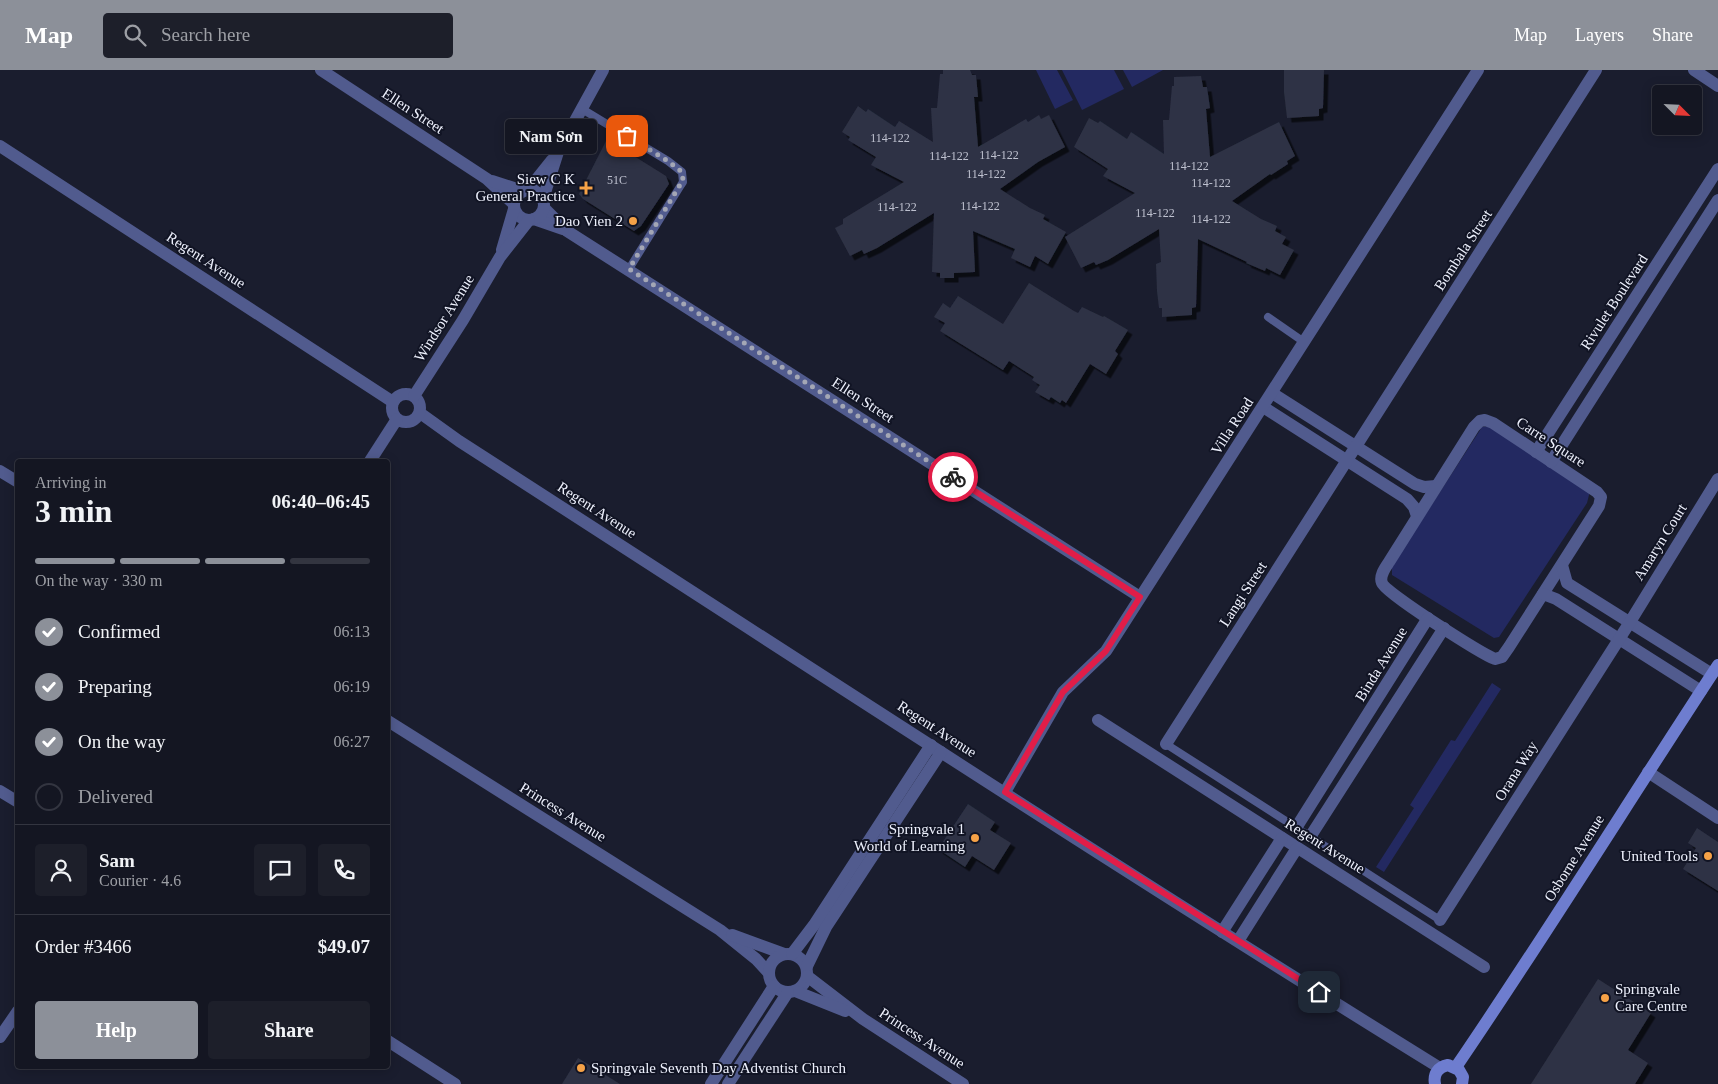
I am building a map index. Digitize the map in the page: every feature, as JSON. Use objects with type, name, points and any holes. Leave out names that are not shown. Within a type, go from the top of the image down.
[{"type":"main road","name":"Osborne Avenue","points":[[1456,1067],[1715,670]]},
{"type":"main road","points":[[1435,1084],[1435,1076],[1440,1068],[1448,1065],[1456,1067],[1462,1073],[1462,1084]]},
{"type":"street","name":"Ellen Street","points":[[321,70],[487,179],[514,206]]},
{"type":"street","points":[[558,152],[539,217],[532,220],[518,216],[514,206],[516,196],[525,190],[558,152],[603,70]]},
{"type":"street","name":"Villa Road","points":[[1005,792],[1063,692],[1106,651],[1478,70]]},
{"type":"street","name":"Bombala Street","points":[[1348,460],[1596,70]]},
{"type":"street","points":[[1694,70],[1718,86]]},
{"type":"street","name":"Regent Avenue","points":[[0,146],[394,402]]},
{"type":"street","name":"Rivulet Boulevard","points":[[1536,452],[1718,169]]},
{"type":"street","name":"Ellen Street","points":[[487,179],[525,190]]},
{"type":"street","points":[[525,190],[536,192],[543,203]]},
{"type":"street","points":[[1552,462],[1718,200]]},
{"type":"street","name":"Ellen Street","points":[[543,203],[567,231]]},
{"type":"street","name":"Windsor Avenue","points":[[500,257],[514,206]]},
{"type":"street","name":"Ellen Street","points":[[532,220],[567,231],[629,269],[1140,597]]},
{"type":"street","name":"Windsor Avenue","points":[[414,396],[463,320],[500,257],[532,220]]},
{"type":"street","points":[[1632,304],[1646,313]]},
{"type":"street","points":[[405,393],[414,396],[420,401],[420,413],[414,421],[407,422],[397,419],[392,409],[394,402],[396,398],[405,393]]},
{"type":"street","points":[[1272,393],[1415,484],[1424,487],[1436,486]]},
{"type":"street","points":[[1263,407],[1407,499],[1414,507],[1418,516]]},
{"type":"street","name":"Regent Avenue","points":[[420,413],[459,441],[1222,932],[1440,1068]]},
{"type":"street","points":[[371,459],[397,419]]},
{"type":"street","name":"Carre Square","points":[[1485,420],[1493,423],[1536,452],[1597,492],[1601,497],[1599,506],[1502,657],[1488,656],[1428,618],[1383,586],[1381,582],[1382,574],[1436,486],[1480,421],[1485,420]]},
{"type":"street","name":"Langi Street","points":[[1166,744],[1348,460]]},
{"type":"street","points":[[0,471],[15,480]]},
{"type":"street","name":"Amaryn Court","points":[[1619,638],[1718,479]]},
{"type":"street","points":[[1562,565],[1567,583],[1630,622],[1715,670]]},
{"type":"street","points":[[1543,594],[1556,599],[1701,691]]},
{"type":"street","name":"Binda Avenue","points":[[1296,828],[1428,618]]},
{"type":"street","points":[[1310,837],[1444,628]]},
{"type":"street","name":"Orana Way","points":[[1440,920],[1619,638]]},
{"type":"street","name":"Regent Avenue","points":[[1098,720],[1484,967]]},
{"type":"street","name":"Princess Avenue","points":[[390,722],[720,930],[769,973]]},
{"type":"street","name":"Binda Avenue","points":[[1361,726],[1375,736]]},
{"type":"street","points":[[791,991],[778,989],[774,986],[769,973],[773,961],[788,954],[814,925],[936,748]]},
{"type":"street","points":[[728,1084],[791,991],[803,985],[826,927],[936,748]]},
{"type":"street","points":[[1648,772],[1718,818]]},
{"type":"street","points":[[0,791],[15,800]]},
{"type":"street","points":[[1222,932],[1282,838]]},
{"type":"street","points":[[1238,941],[1297,848]]},
{"type":"street","name":"Princess Avenue","points":[[720,930],[788,954]]},
{"type":"street","points":[[788,954],[801,958],[807,971]]},
{"type":"street","name":"Princess Avenue","points":[[807,971],[863,1019],[964,1084]]},
{"type":"street","points":[[711,1084],[774,986]]},
{"type":"street","name":"Princess Avenue","points":[[791,991],[863,1019]]},
{"type":"street","points":[[0,1037],[15,1015]]},
{"type":"street","points":[[390,1042],[455,1084]]},
{"type":"lane","points":[[582,109],[668,161],[682,172],[683,182],[629,269]]},
{"type":"lane","points":[[1268,317],[1304,342]]},
{"type":"lane","points":[[1166,744],[1440,920]]},
{"type":"shaded area","points":[[1036,70],[1057,70],[1073,100],[1055,109]]},
{"type":"shaded area","points":[[1062,70],[1114,70],[1124,89],[1082,110]]},
{"type":"shaded area","points":[[1123,70],[1163,70],[1132,87]]},
{"type":"shaded area","points":[[1491,426],[1590,491],[1587,503],[1499,637],[1494,638],[1392,575],[1392,566],[1482,427]]},
{"type":"shaded area","points":[[1492,683],[1501,689],[1384,872],[1376,867],[1414,808],[1410,805],[1451,740],[1455,741]]},
{"type":"building","points":[[943,70],[970,70],[972,75],[976,75],[978,97],[974,97],[978,147],[1026,119],[1028,122],[1039,115],[1041,119],[1049,115],[1065,147],[1038,162],[1000,189],[1045,215],[1043,219],[1066,232],[1048,264],[1035,256],[1030,267],[1011,258],[1015,249],[973,231],[975,272],[954,273],[954,278],[940,278],[940,273],[932,272],[934,213],[877,248],[864,254],[862,250],[850,256],[835,228],[843,224],[843,219],[904,182],[871,165],[876,157],[848,140],[850,137],[842,132],[858,106],[866,112],[868,109],[895,127],[899,121],[933,142],[931,108],[937,108],[940,74],[943,74]]},
{"type":"building","points":[[1284,70],[1324,70],[1323,108],[1319,109],[1319,116],[1287,118]]},
{"type":"building","points":[[1201,76],[1203,87],[1207,87],[1210,108],[1206,109],[1210,157],[1279,122],[1295,156],[1287,161],[1288,164],[1270,174],[1232,201],[1261,219],[1277,226],[1275,231],[1286,237],[1282,244],[1294,250],[1280,275],[1266,268],[1265,271],[1246,263],[1198,239],[1196,307],[1192,308],[1192,315],[1162,317],[1162,308],[1159,308],[1157,291],[1156,264],[1161,262],[1159,229],[1108,260],[1096,265],[1094,262],[1081,268],[1065,237],[1135,193],[1103,176],[1108,169],[1074,147],[1089,118],[1098,123],[1100,121],[1127,139],[1131,132],[1164,154],[1163,120],[1169,120],[1174,77]]},
{"type":"building","points":[[606,141],[613,143],[666,176],[669,184],[641,226],[634,231],[583,199],[579,194]]},
{"type":"building","points":[[1029,283],[1078,313],[1082,307],[1104,316],[1128,330],[1115,351],[1118,354],[1106,374],[1090,364],[1066,403],[1062,400],[1060,403],[1051,397],[1049,400],[1035,392],[1040,385],[1032,380],[1034,377],[1009,361],[1003,370],[940,331],[945,323],[934,317],[943,303],[950,308],[958,296],[1003,324]]},
{"type":"building","points":[[968,804],[995,822],[990,830],[1011,843],[994,870],[972,856],[965,867],[938,849]]},
{"type":"building","points":[[1697,828],[1718,842],[1718,891],[1683,869],[1696,848],[1688,843]]},
{"type":"building","points":[[1598,979],[1651,1013],[1628,1050],[1648,1063],[1635,1084],[1531,1084]]},
{"type":"building","name":"Springvale Seventh Day Adventist Church","points":[[578,1058],[620,1084],[562,1084]]},
{"type":"way so far","points":[[627,136],[668,161],[682,172],[683,180],[629,269],[953,477]]},
{"type":"place","name":"Nam Sơn","points":[[627,136]]},
{"type":"place","name":"Siew C K General Practice","points":[[586,188]]},
{"type":"place","name":"Dao Vien 2","points":[[633,221]]},
{"type":"place","name":"Springvale 1 World of Learning","points":[[975,838]]},
{"type":"place","name":"United Tools","points":[[1708,856]]},
{"type":"place","name":"Springvale Care Centre","points":[[1605,998]]},
{"type":"place","name":"Springvale Seventh Day Adventist Church","points":[[581,1068]]},
{"type":"route","points":[[953,477],[1140,597],[1106,651],[1063,692],[1005,792],[1222,932],[1319,992]]}]
